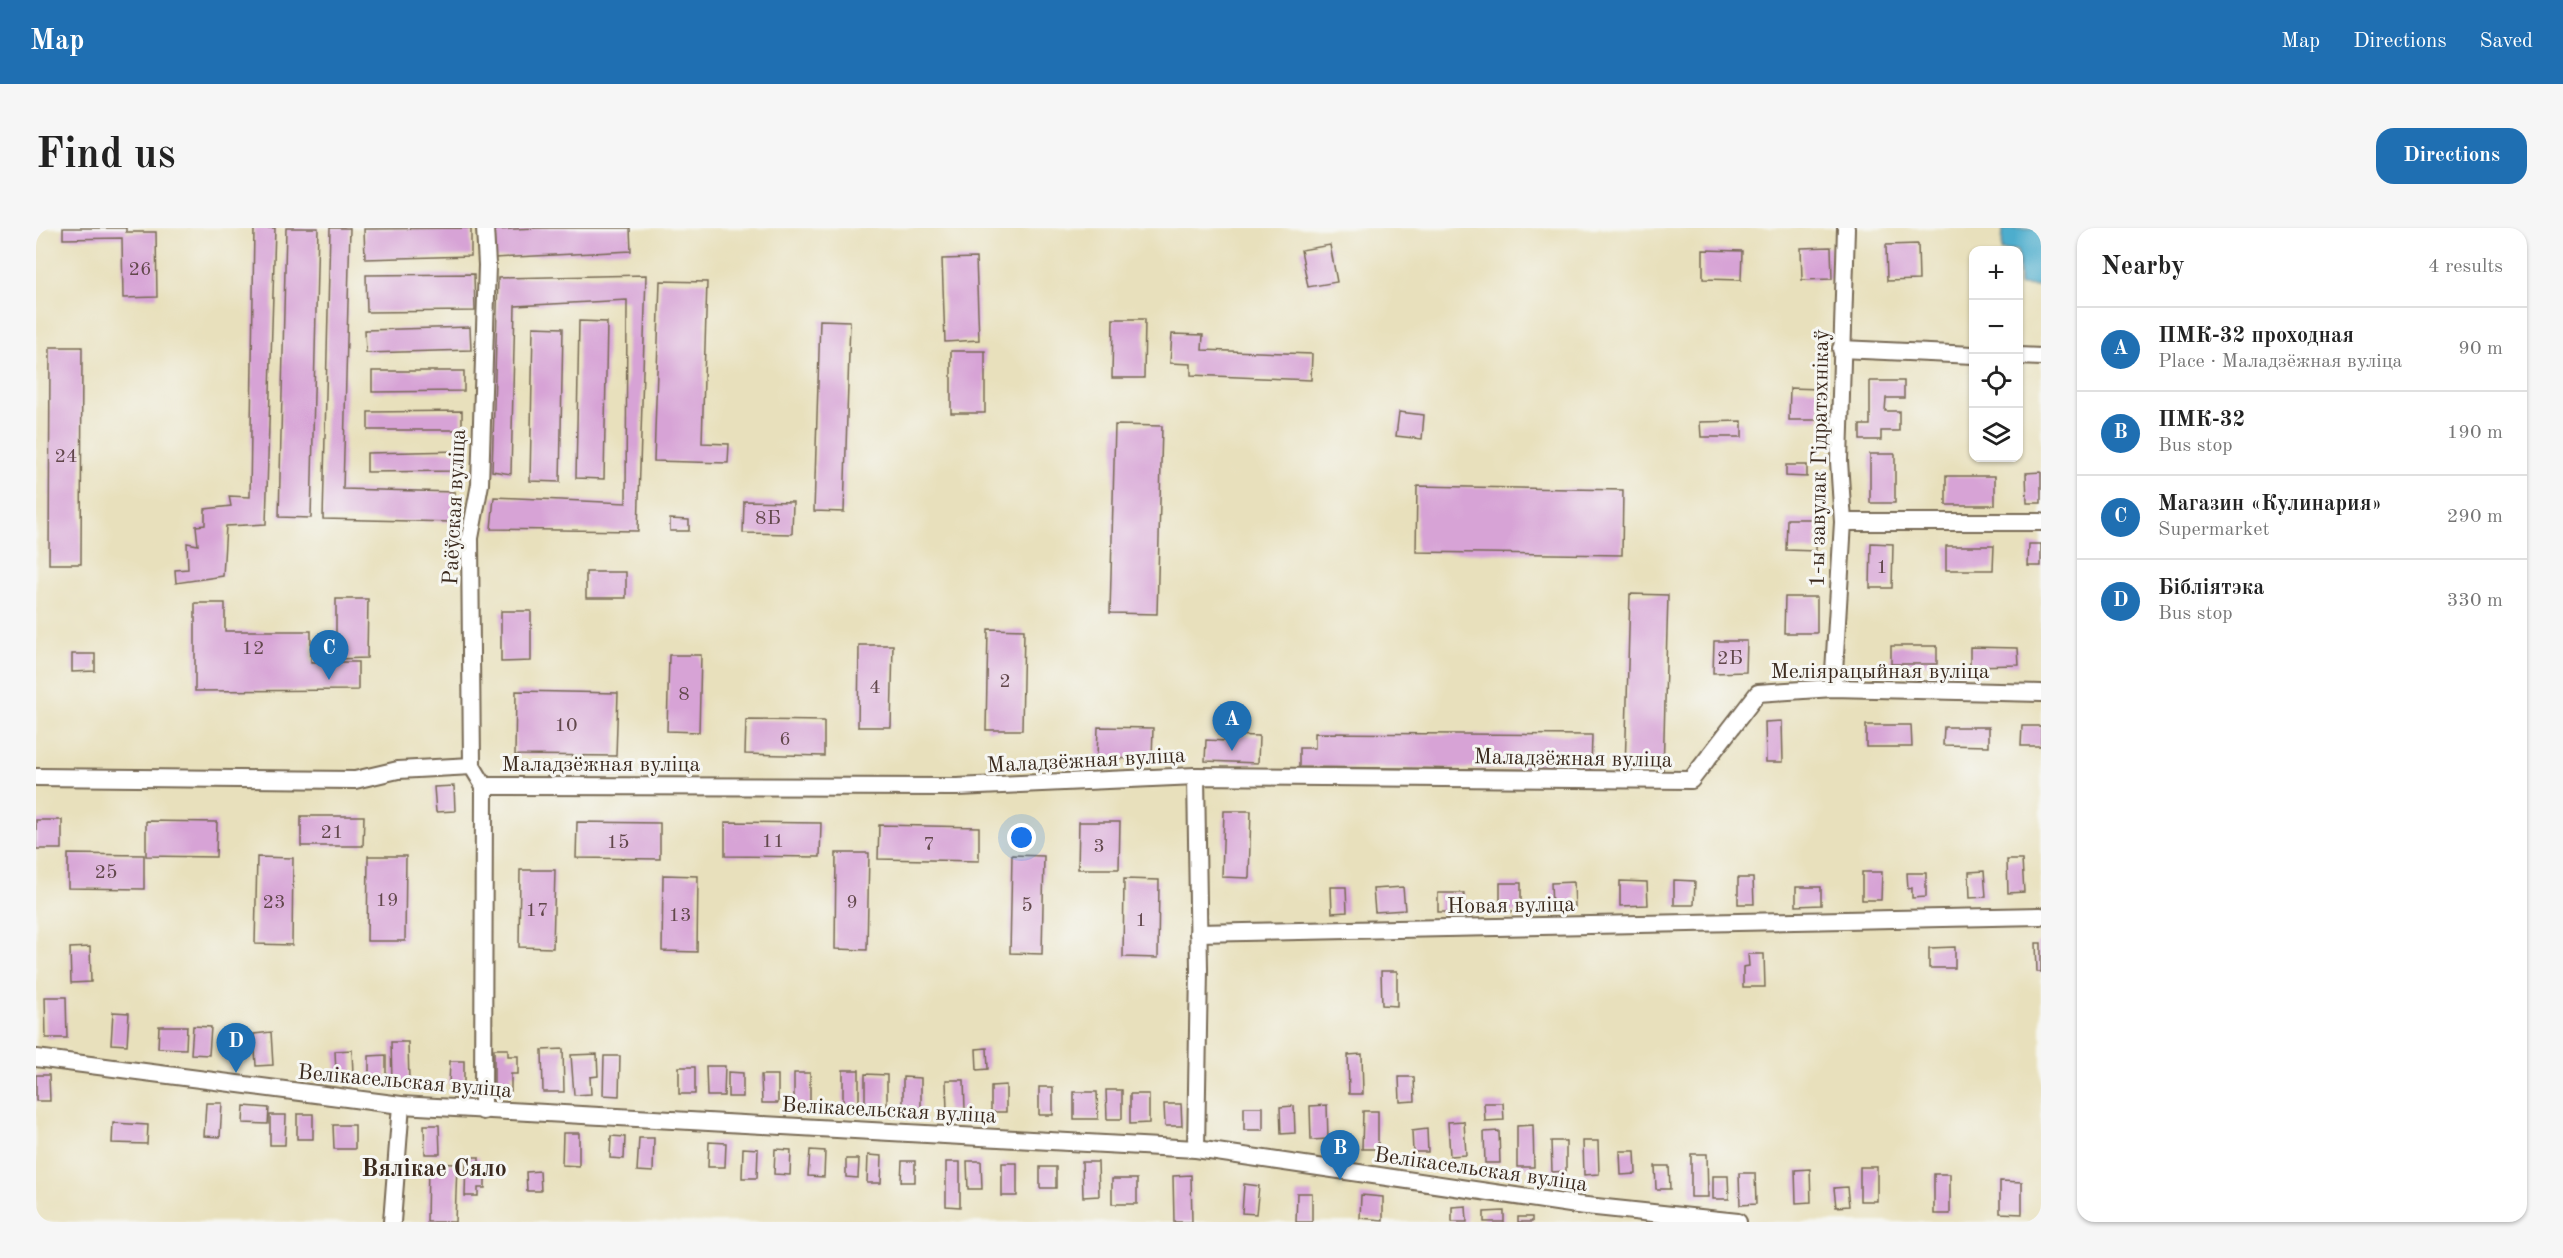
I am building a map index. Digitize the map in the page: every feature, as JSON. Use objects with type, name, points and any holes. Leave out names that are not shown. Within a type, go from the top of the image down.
[{"type":"street","name":"Раёўская вуліца","points":[[472,766],[470,538],[480,484],[487,265],[485,228]]},
{"type":"street","name":"1-ы завулак Гідратэхнікаў","points":[[1833,688],[1843,522],[1839,461],[1840,349],[1846,228]]},
{"type":"street","points":[[1840,349],[1969,355]]},
{"type":"street","points":[[2023,356],[2041,357]]},
{"type":"street","points":[[1843,522],[2041,522]]},
{"type":"street","name":"Меліярацыйная вуліца","points":[[1691,780],[1758,693],[1833,688],[2041,693]]},
{"type":"street","name":"Маладзёжная вуліца","points":[[36,777],[355,780],[398,770],[472,766]]},
{"type":"street","points":[[472,766],[484,786],[483,1111]]},
{"type":"street","name":"Маладзёжная вуліца","points":[[484,786],[957,787],[1196,776],[1691,780]]},
{"type":"street","points":[[1196,776],[1198,933],[1196,1149]]},
{"type":"street","name":"Новая вуліца","points":[[1198,933],[2041,916]]},
{"type":"street","name":"Велікасельская вуліца","points":[[36,1058],[400,1105],[1196,1149],[1576,1205],[1738,1222]]},
{"type":"street","points":[[392,1222],[400,1105]]},
{"type":"water","points":[[2003,228],[2041,228],[2041,286],[2023,285],[2023,246],[2002,246]]},
{"type":"building","points":[[63,228],[126,228],[126,232],[156,232],[157,297],[123,298],[122,238],[63,239]]},
{"type":"building","points":[[254,228],[275,228],[266,524],[226,526],[223,576],[176,583],[175,570],[188,569],[187,543],[198,545],[196,526],[205,525],[205,509],[231,506],[229,496],[250,497]]},
{"type":"building","points":[[286,228],[318,228],[311,518],[279,517]]},
{"type":"building","points":[[330,228],[350,228],[343,489],[455,492],[454,522],[323,519]]},
{"type":"building","points":[[471,228],[471,256],[365,259],[364,229]]},
{"type":"building","points":[[630,228],[631,251],[494,258],[492,230]]},
{"type":"building","points":[[1918,244],[1919,280],[1887,281],[1886,245]]},
{"type":"building","points":[[1330,245],[1337,282],[1308,287],[1301,250]]},
{"type":"building","points":[[1831,247],[1832,279],[1802,280],[1801,248]]},
{"type":"building","points":[[1703,250],[1742,251],[1741,280],[1703,279]]},
{"type":"building","points":[[976,258],[979,340],[945,342],[942,259]]},
{"type":"building","points":[[474,274],[475,311],[367,312],[366,275]]},
{"type":"building","points":[[646,275],[638,531],[491,529],[494,497],[626,503],[627,300],[515,306],[511,474],[492,471],[498,278]]},
{"type":"building","points":[[660,281],[707,282],[702,443],[729,444],[728,463],[654,461]]},
{"type":"building","points":[[1113,319],[1145,319],[1144,378],[1112,378]]},
{"type":"building","points":[[820,320],[850,321],[844,512],[814,511]]},
{"type":"building","points":[[579,321],[607,322],[604,479],[576,478]]},
{"type":"building","points":[[470,327],[471,350],[366,353],[365,330]]},
{"type":"building","points":[[533,327],[563,328],[560,482],[530,481]]},
{"type":"building","points":[[1172,334],[1203,335],[1202,350],[1312,354],[1311,380],[1191,375],[1191,364],[1170,363]]},
{"type":"building","points":[[50,347],[82,347],[81,564],[49,564]]},
{"type":"building","points":[[951,351],[985,351],[985,413],[951,413]]},
{"type":"building","points":[[372,371],[464,371],[464,391],[372,392]]},
{"type":"building","points":[[1870,381],[1904,381],[1904,398],[1886,398],[1885,411],[1899,411],[1899,431],[1881,431],[1881,440],[1860,440],[1860,425],[1870,425]]},
{"type":"building","points":[[1790,388],[1820,389],[1819,420],[1789,420]]},
{"type":"building","points":[[462,411],[462,430],[368,430],[368,412]]},
{"type":"building","points":[[1399,412],[1424,415],[1422,439],[1396,436]]},
{"type":"building","points":[[1742,421],[1742,437],[1701,437],[1700,422]]},
{"type":"building","points":[[1115,425],[1162,426],[1157,614],[1110,613]]},
{"type":"building","points":[[460,451],[460,471],[367,472],[367,453]]},
{"type":"building","points":[[1870,454],[1895,454],[1895,503],[1870,503]]},
{"type":"building","points":[[1786,465],[1807,465],[1807,477],[1786,476]]},
{"type":"building","points":[[2041,472],[2041,503],[2027,503],[2026,473]]},
{"type":"building","points":[[1946,476],[1995,476],[1995,505],[1946,505]]},
{"type":"building","points":[[1417,486],[1623,490],[1622,555],[1416,552]]},
{"type":"building","points":[[744,501],[793,502],[792,534],[743,533]]},
{"type":"building","points":[[670,519],[689,520],[689,531],[670,531]]},
{"type":"building","points":[[1787,519],[1817,519],[1816,551],[1786,550]]},
{"type":"building","points":[[1871,543],[1893,544],[1892,588],[1870,588]]},
{"type":"building","points":[[2029,544],[2041,544],[2041,566],[2028,566]]},
{"type":"building","points":[[1946,546],[1994,546],[1993,570],[1946,570]]},
{"type":"building","points":[[586,572],[626,572],[626,598],[586,598]]},
{"type":"building","points":[[1630,594],[1668,595],[1663,772],[1625,771]]},
{"type":"building","points":[[1785,597],[1817,597],[1817,633],[1784,633]]},
{"type":"building","points":[[336,599],[368,599],[367,658],[336,659]]},
{"type":"building","points":[[195,603],[225,603],[225,631],[311,631],[311,662],[358,662],[358,690],[195,691]]},
{"type":"building","points":[[501,611],[531,611],[531,661],[501,662]]},
{"type":"building","points":[[988,629],[1024,630],[1022,730],[986,730]]},
{"type":"building","points":[[1714,641],[1747,641],[1746,672],[1713,673]]},
{"type":"building","points":[[859,645],[893,645],[891,727],[858,727]]},
{"type":"building","points":[[1891,646],[1937,646],[1937,664],[1891,664]]},
{"type":"building","points":[[1970,647],[2018,648],[2019,665],[1970,666]]},
{"type":"building","points":[[72,654],[95,654],[95,671],[72,672]]},
{"type":"building","points":[[669,655],[701,655],[699,732],[667,731]]},
{"type":"building","points":[[516,691],[618,693],[616,756],[515,755]]},
{"type":"building","points":[[746,720],[824,721],[824,756],[745,754]]},
{"type":"building","points":[[1782,721],[1783,762],[1766,762],[1765,722]]},
{"type":"building","points":[[1866,725],[1911,725],[1912,747],[1866,747]]},
{"type":"building","points":[[2022,726],[2041,726],[2041,746],[2021,746]]},
{"type":"building","points":[[1098,727],[1153,728],[1152,759],[1097,758]]},
{"type":"building","points":[[1944,727],[1989,727],[1989,746],[1943,745]]},
{"type":"building","points":[[1315,733],[1592,735],[1591,770],[1299,767],[1299,748],[1315,748]]},
{"type":"building","points":[[1226,735],[1259,736],[1258,763],[1205,761],[1206,740],[1226,741]]},
{"type":"building","points":[[454,786],[455,811],[436,812],[434,787]]},
{"type":"building","points":[[1224,811],[1251,811],[1249,878],[1222,877]]},
{"type":"building","points":[[301,816],[364,816],[363,846],[301,846]]},
{"type":"building","points":[[36,820],[62,820],[62,849],[36,849]]},
{"type":"building","points":[[146,821],[217,822],[216,857],[146,856]]},
{"type":"building","points":[[577,822],[660,823],[660,859],[576,858]]},
{"type":"building","points":[[725,822],[821,823],[820,857],[725,856]]},
{"type":"building","points":[[1079,822],[1120,822],[1119,869],[1078,869]]},
{"type":"building","points":[[879,825],[979,827],[979,861],[878,859]]},
{"type":"building","points":[[836,853],[869,853],[867,950],[835,949]]},
{"type":"building","points":[[68,854],[144,855],[144,889],[68,888]]},
{"type":"building","points":[[1012,855],[1044,856],[1042,954],[1010,953]]},
{"type":"building","points":[[368,856],[406,856],[405,941],[367,941]]},
{"type":"building","points":[[257,857],[293,858],[292,945],[255,944]]},
{"type":"building","points":[[2007,860],[2022,860],[2024,892],[2008,893]]},
{"type":"building","points":[[520,870],[555,870],[553,948],[519,947]]},
{"type":"building","points":[[1984,871],[1986,897],[1970,898],[1969,872]]},
{"type":"building","points":[[1862,872],[1882,872],[1881,900],[1862,900]]},
{"type":"building","points":[[1907,873],[1926,873],[1926,897],[1912,898],[1912,888],[1908,889]]},
{"type":"building","points":[[663,875],[698,876],[697,952],[662,951]]},
{"type":"building","points":[[1738,878],[1753,878],[1754,904],[1738,904]]},
{"type":"building","points":[[1124,879],[1159,880],[1158,958],[1123,957]]},
{"type":"building","points":[[1674,880],[1695,881],[1694,905],[1674,905]]},
{"type":"building","points":[[1620,881],[1647,882],[1648,905],[1620,906]]},
{"type":"building","points":[[1574,882],[1575,907],[1552,908],[1551,883]]},
{"type":"building","points":[[1500,883],[1521,883],[1521,912],[1500,912]]},
{"type":"building","points":[[1331,887],[1346,887],[1347,912],[1332,913]]},
{"type":"building","points":[[1403,887],[1405,910],[1375,912],[1373,889]]},
{"type":"building","points":[[1796,887],[1821,887],[1821,905],[1796,906]]},
{"type":"building","points":[[1438,893],[1464,893],[1463,912],[1438,912]]},
{"type":"building","points":[[2036,943],[2041,943],[2041,972],[2037,972]]},
{"type":"building","points":[[90,947],[91,982],[71,983],[70,948]]},
{"type":"building","points":[[1955,947],[1955,968],[1929,968],[1929,948]]},
{"type":"building","points":[[1748,954],[1764,954],[1765,987],[1743,987],[1743,967],[1749,966]]},
{"type":"building","points":[[1381,971],[1397,971],[1397,1006],[1382,1005]]},
{"type":"building","points":[[45,997],[66,997],[67,1038],[46,1038]]},
{"type":"building","points":[[113,1012],[129,1013],[127,1045],[111,1044]]},
{"type":"building","points":[[159,1026],[187,1026],[186,1049],[158,1048]]},
{"type":"building","points":[[193,1026],[211,1027],[209,1055],[191,1054]]},
{"type":"building","points":[[271,1032],[273,1065],[256,1066],[254,1034]]},
{"type":"building","points":[[391,1042],[408,1042],[409,1082],[392,1082]]},
{"type":"building","points":[[987,1048],[988,1069],[977,1070],[976,1049]]},
{"type":"building","points":[[494,1049],[508,1049],[508,1056],[518,1056],[518,1074],[511,1074],[511,1091],[494,1091]]},
{"type":"building","points":[[563,1049],[564,1092],[543,1092],[542,1050]]},
{"type":"building","points":[[352,1050],[353,1074],[336,1074],[335,1051]]},
{"type":"building","points":[[597,1054],[598,1076],[590,1077],[591,1094],[574,1095],[571,1055]]},
{"type":"building","points":[[1362,1054],[1363,1094],[1349,1094],[1348,1055]]},
{"type":"building","points":[[386,1055],[386,1079],[369,1079],[369,1056]]},
{"type":"building","points":[[604,1056],[620,1056],[619,1096],[603,1095]]},
{"type":"building","points":[[450,1061],[464,1061],[464,1085],[449,1085]]},
{"type":"building","points":[[706,1066],[725,1066],[724,1096],[707,1096]]},
{"type":"building","points":[[679,1067],[695,1067],[695,1094],[679,1094]]},
{"type":"building","points":[[843,1070],[859,1070],[859,1110],[843,1111]]},
{"type":"building","points":[[728,1072],[743,1073],[743,1097],[728,1097]]},
{"type":"building","points":[[794,1073],[810,1073],[810,1105],[794,1104]]},
{"type":"building","points":[[865,1074],[887,1075],[887,1110],[865,1110]]},
{"type":"building","points":[[36,1075],[49,1075],[50,1101],[36,1101]]},
{"type":"building","points":[[761,1075],[778,1075],[778,1103],[762,1103]]},
{"type":"building","points":[[903,1077],[921,1078],[921,1113],[903,1112]]},
{"type":"building","points":[[1399,1077],[1414,1077],[1415,1101],[1400,1102]]},
{"type":"building","points":[[946,1080],[964,1080],[965,1110],[947,1111]]},
{"type":"building","points":[[1006,1085],[1006,1112],[991,1112],[991,1086]]},
{"type":"building","points":[[1039,1087],[1053,1087],[1053,1115],[1039,1115]]},
{"type":"building","points":[[1106,1090],[1122,1090],[1122,1119],[1107,1119]]},
{"type":"building","points":[[1074,1092],[1097,1092],[1098,1119],[1074,1119]]},
{"type":"building","points":[[1130,1094],[1149,1094],[1149,1123],[1130,1124]]},
{"type":"building","points":[[206,1103],[222,1103],[220,1137],[204,1136]]},
{"type":"building","points":[[1484,1103],[1503,1103],[1504,1120],[1485,1121]]},
{"type":"building","points":[[1164,1104],[1181,1104],[1182,1126],[1165,1126]]},
{"type":"building","points":[[1327,1105],[1328,1139],[1311,1140],[1310,1106]]},
{"type":"building","points":[[244,1106],[269,1108],[268,1124],[243,1123]]},
{"type":"building","points":[[1294,1106],[1295,1133],[1281,1134],[1280,1107]]},
{"type":"building","points":[[1244,1107],[1263,1107],[1263,1130],[1244,1130]]},
{"type":"building","points":[[1363,1111],[1378,1111],[1378,1149],[1362,1149]]},
{"type":"building","points":[[297,1114],[313,1114],[313,1139],[297,1139]]},
{"type":"building","points":[[270,1115],[286,1115],[285,1145],[270,1145]]},
{"type":"building","points":[[1464,1121],[1466,1155],[1450,1156],[1448,1122]]},
{"type":"building","points":[[113,1123],[148,1125],[147,1144],[112,1143]]},
{"type":"building","points":[[333,1125],[355,1125],[355,1149],[334,1149]]},
{"type":"building","points":[[424,1125],[439,1125],[440,1154],[425,1154]]},
{"type":"building","points":[[1533,1125],[1534,1167],[1517,1167],[1517,1126]]},
{"type":"building","points":[[1427,1129],[1428,1152],[1413,1152],[1412,1131]]},
{"type":"building","points":[[1499,1131],[1500,1163],[1485,1163],[1484,1132]]},
{"type":"building","points":[[563,1133],[579,1133],[579,1166],[562,1165]]},
{"type":"building","points":[[611,1136],[625,1137],[624,1159],[610,1158]]},
{"type":"building","points":[[639,1138],[654,1138],[653,1172],[637,1171]]},
{"type":"building","points":[[1551,1141],[1566,1141],[1566,1171],[1552,1172]]},
{"type":"building","points":[[1583,1141],[1598,1141],[1599,1174],[1584,1175]]},
{"type":"building","points":[[709,1142],[726,1143],[725,1167],[708,1167]]},
{"type":"building","points":[[743,1148],[758,1149],[757,1178],[742,1178]]},
{"type":"building","points":[[775,1149],[791,1150],[790,1175],[774,1174]]},
{"type":"building","points":[[810,1150],[825,1151],[824,1177],[808,1176]]},
{"type":"building","points":[[1620,1151],[1635,1151],[1636,1174],[1621,1175]]},
{"type":"building","points":[[1691,1154],[1707,1154],[1708,1197],[1691,1197]]},
{"type":"building","points":[[868,1155],[882,1156],[881,1183],[867,1183]]},
{"type":"building","points":[[466,1157],[479,1157],[479,1173],[485,1173],[485,1188],[478,1188],[478,1196],[465,1196]]},
{"type":"building","points":[[846,1159],[859,1159],[858,1178],[846,1177]]},
{"type":"building","points":[[902,1161],[915,1161],[915,1182],[901,1182]]},
{"type":"building","points":[[967,1161],[981,1161],[982,1189],[968,1189]]},
{"type":"building","points":[[946,1162],[960,1162],[960,1207],[946,1206]]},
{"type":"building","points":[[1082,1162],[1098,1162],[1099,1196],[1083,1197]]},
{"type":"building","points":[[428,1163],[457,1164],[455,1222],[427,1222]]},
{"type":"building","points":[[1002,1163],[1017,1163],[1017,1196],[1002,1196]]},
{"type":"building","points":[[1655,1166],[1669,1166],[1670,1189],[1656,1189]]},
{"type":"building","points":[[1040,1167],[1056,1167],[1056,1188],[1040,1188]]},
{"type":"building","points":[[1860,1167],[1877,1167],[1877,1201],[1860,1201]]},
{"type":"building","points":[[1810,1169],[1811,1202],[1796,1203],[1795,1170]]},
{"type":"building","points":[[540,1171],[541,1191],[527,1191],[526,1172]]},
{"type":"building","points":[[1739,1173],[1755,1173],[1756,1204],[1740,1205]]},
{"type":"building","points":[[1934,1174],[1950,1174],[1950,1214],[1934,1214]]},
{"type":"building","points":[[1191,1175],[1192,1222],[1174,1222],[1173,1176]]},
{"type":"building","points":[[1713,1176],[1728,1176],[1729,1199],[1713,1199]]},
{"type":"building","points":[[1112,1179],[1137,1179],[1137,1204],[1112,1204]]},
{"type":"building","points":[[2000,1181],[2022,1182],[2022,1214],[2000,1213]]},
{"type":"building","points":[[1244,1184],[1259,1186],[1256,1214],[1242,1213]]},
{"type":"building","points":[[1847,1187],[1849,1206],[1836,1207],[1834,1188]]},
{"type":"building","points":[[1297,1193],[1312,1193],[1312,1222],[1296,1222]]},
{"type":"building","points":[[1361,1195],[1383,1197],[1383,1220],[1360,1218]]},
{"type":"building","points":[[1466,1206],[1467,1222],[1452,1222],[1452,1207]]},
{"type":"building","points":[[1504,1211],[1504,1222],[1484,1222],[1484,1212]]},
{"type":"building","points":[[1518,1217],[1532,1217],[1532,1222],[1518,1222]]},
{"type":"place","name":"Магазин «Кулинария»","points":[[329,680]]},
{"type":"place","name":"ПМК-32 проходная","points":[[1232,751]]},
{"type":"place","name":"Бібліятэка","points":[[236,1073]]},
{"type":"place","name":"ПМК-32","points":[[1340,1180]]},
{"type":"district","name":"Вялікае Сяло","points":[[434,1168]]}]
